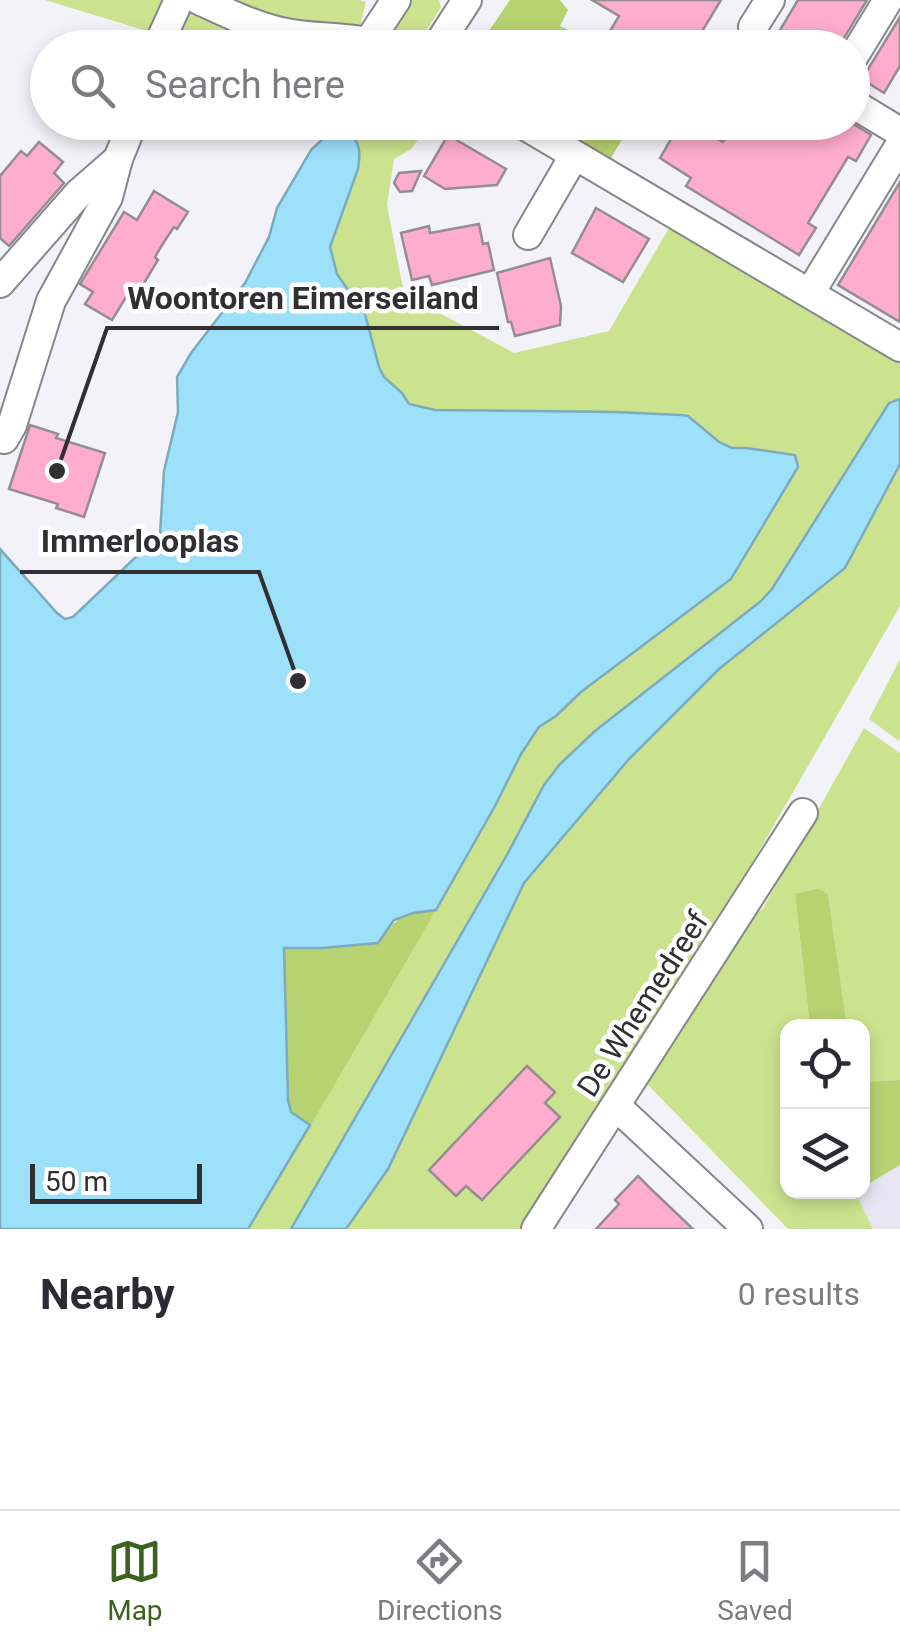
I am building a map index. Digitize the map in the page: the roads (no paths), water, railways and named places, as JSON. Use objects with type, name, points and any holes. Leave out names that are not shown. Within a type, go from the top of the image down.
[{"type":"street","points":[[165,30],[178,0]]},
{"type":"street","points":[[199,0],[237,18],[276,30]]},
{"type":"street","points":[[384,30],[396,0]]},
{"type":"street","points":[[448,30],[467,0]]},
{"type":"street","points":[[755,30],[770,0]]},
{"type":"street","points":[[870,30],[888,0]]},
{"type":"street","points":[[870,114],[900,132]]},
{"type":"street","points":[[0,438],[4,439],[12,426],[52,301],[108,197],[126,140]]},
{"type":"street","points":[[548,140],[900,346]]},
{"type":"street","points":[[810,293],[900,144]]},
{"type":"street","points":[[528,235],[574,156]]},
{"type":"street","points":[[0,283],[79,193],[118,160]]},
{"type":"street","name":"De Whemedreef","points":[[536,1229],[803,813]]},
{"type":"street","points":[[616,1106],[748,1229]]},
{"type":"water","points":[[322,140],[357,143],[358,169],[330,247],[337,274],[365,314],[384,377],[409,404],[435,410],[688,416],[719,442],[732,448],[795,455],[798,467],[731,579],[539,727],[436,910],[394,920],[378,943],[284,948],[288,1100],[291,1112],[310,1125],[248,1229],[0,1229],[0,549],[65,619],[73,617],[160,534],[164,471],[178,412],[177,377],[245,283],[269,237],[277,208],[311,150]]},
{"type":"water","points":[[900,399],[900,464],[845,568],[719,669],[629,759],[524,883],[388,1169],[346,1229],[291,1229],[544,785],[595,731],[761,601],[889,403]]},
{"type":"place","name":"Woontoren Eimerseiland","points":[[57,471]]},
{"type":"place","name":"Immerlooplas","points":[[298,681]]}]
